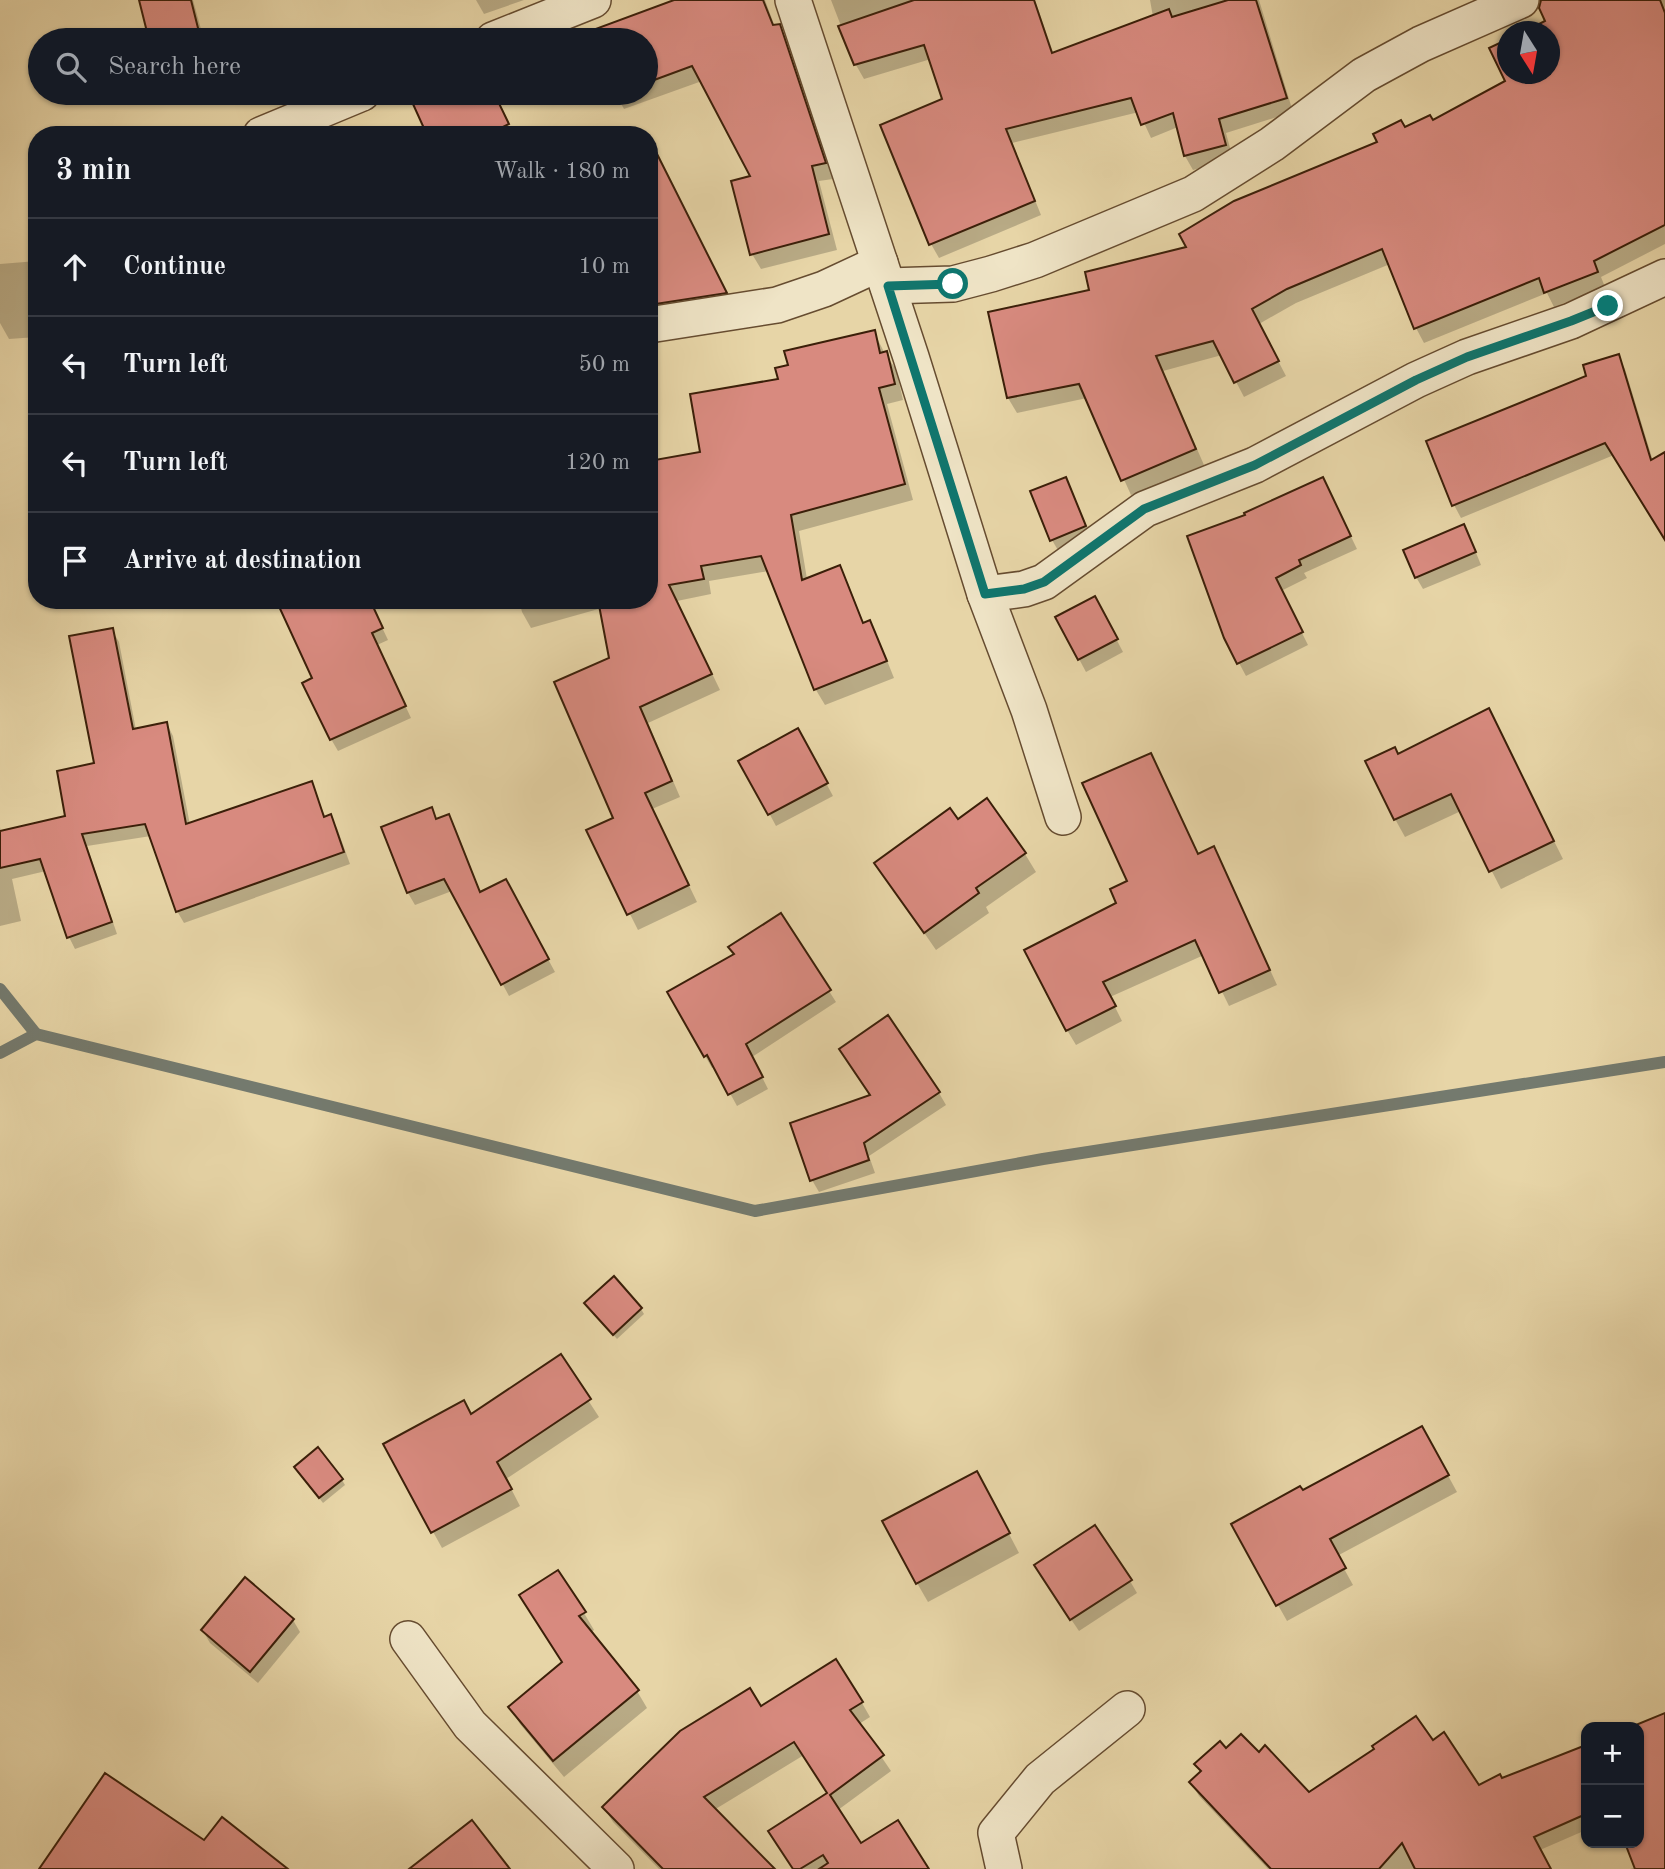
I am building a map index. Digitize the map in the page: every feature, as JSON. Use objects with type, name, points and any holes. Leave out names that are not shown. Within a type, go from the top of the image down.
[{"type":"street","points":[[523,28],[593,0]]},
{"type":"street","points":[[793,0],[985,594],[1028,710],[1063,817]]},
{"type":"street","points":[[658,324],[777,304],[824,289],[884,275],[953,284],[1035,260],[1193,194],[1272,144],[1364,75],[1420,44],[1521,0]]},
{"type":"street","points":[[283,126],[333,105]]},
{"type":"street","points":[[985,594],[1024,589],[1044,582],[1144,509],[1255,465],[1442,368],[1571,321],[1665,278]]},
{"type":"street","points":[[408,1639],[470,1725],[616,1869]]},
{"type":"street","points":[[1004,1869],[996,1833],[1040,1779],[1127,1709]]},
{"type":"building","points":[[139,0],[191,0],[198,28],[146,28]]},
{"type":"building","points":[[674,0],[763,0],[773,25],[780,24],[826,163],[812,166],[829,234],[750,255],[731,181],[750,176],[692,66],[658,79],[658,28],[598,28]]},
{"type":"building","points":[[914,0],[1034,0],[1052,53],[1169,9],[1172,17],[1228,0],[1256,0],[1287,98],[1219,119],[1226,145],[1184,156],[1173,113],[1141,125],[1131,98],[1006,129],[1035,201],[929,245],[880,125],[942,99],[924,45],[854,65],[838,26]]},
{"type":"building","points":[[1541,0],[1660,0],[1665,13],[1665,225],[1594,261],[1598,272],[1544,293],[1539,278],[1414,329],[1382,249],[1287,289],[1252,309],[1279,361],[1234,383],[1213,341],[1156,356],[1196,449],[1121,481],[1079,384],[1007,398],[988,312],[1089,290],[1085,272],[1186,247],[1179,234],[1234,201],[1377,142],[1373,134],[1401,120],[1405,127],[1430,115],[1433,120],[1499,84],[1560,84],[1560,21],[1545,21],[1539,8]]},
{"type":"building","points":[[1497,44],[1497,64],[1489,48]]},
{"type":"building","points":[[413,105],[500,105],[509,124],[505,126],[423,126]]},
{"type":"building","points":[[658,156],[727,293],[658,304]]},
{"type":"building","points":[[875,330],[880,353],[887,351],[895,384],[879,388],[905,484],[791,515],[802,580],[840,565],[863,623],[870,620],[887,661],[814,690],[761,556],[701,566],[704,579],[669,585],[712,674],[640,707],[672,781],[645,793],[689,885],[627,915],[586,830],[613,818],[554,682],[609,658],[600,609],[658,609],[658,459],[700,452],[690,394],[778,379],[775,368],[788,365],[784,351]]},
{"type":"building","points":[[1619,354],[1651,460],[1665,452],[1665,540],[1605,443],[1452,506],[1426,441],[1586,376],[1583,365]]},
{"type":"building","points":[[1066,477],[1086,526],[1050,541],[1030,491]]},
{"type":"building","points":[[1323,477],[1351,536],[1299,560],[1301,565],[1276,578],[1303,632],[1237,664],[1224,638],[1187,536],[1245,515],[1244,513]]},
{"type":"building","points":[[1464,524],[1476,552],[1415,578],[1403,550]]},
{"type":"building","points":[[1095,596],[1118,639],[1078,660],[1055,617]]},
{"type":"building","points":[[280,609],[374,609],[383,628],[372,633],[406,706],[330,740],[302,683],[312,678]]},
{"type":"building","points":[[113,628],[133,729],[167,722],[186,824],[312,781],[324,817],[331,814],[344,852],[176,912],[145,824],[82,834],[112,922],[67,938],[40,859],[0,868],[0,831],[65,816],[57,771],[94,763],[69,636]]},
{"type":"building","points":[[1489,708],[1554,841],[1489,872],[1451,794],[1394,820],[1365,761],[1395,747],[1398,754]]},
{"type":"building","points":[[798,728],[828,783],[768,815],[738,761]]},
{"type":"building","points":[[1151,753],[1198,854],[1214,846],[1270,970],[1219,993],[1195,940],[1103,982],[1116,1006],[1066,1031],[1024,950],[1116,903],[1110,889],[1127,881],[1082,783]]},
{"type":"building","points":[[987,798],[1026,853],[976,888],[979,893],[924,933],[874,863],[950,808],[958,819]]},
{"type":"building","points":[[432,807],[436,819],[449,814],[480,892],[506,879],[549,959],[501,985],[444,879],[407,893],[381,827]]},
{"type":"building","points":[[781,913],[831,990],[746,1044],[763,1077],[728,1095],[707,1055],[704,1057],[667,992],[734,954],[728,947]]},
{"type":"building","points":[[888,1015],[940,1092],[864,1143],[869,1160],[810,1181],[790,1123],[870,1095],[839,1049]]},
{"type":"building","points":[[614,1276],[642,1308],[613,1335],[584,1303]]},
{"type":"building","points":[[561,1354],[591,1399],[497,1462],[512,1489],[431,1533],[383,1444],[464,1400],[471,1414]]},
{"type":"building","points":[[1422,1426],[1449,1475],[1330,1539],[1346,1568],[1276,1606],[1231,1524],[1300,1486],[1303,1490]]},
{"type":"building","points":[[318,1447],[343,1479],[319,1498],[294,1467]]},
{"type":"building","points":[[977,1471],[1010,1533],[916,1584],[882,1521]]},
{"type":"building","points":[[1095,1525],[1132,1580],[1070,1620],[1034,1565]]},
{"type":"building","points":[[558,1570],[586,1612],[579,1616],[639,1690],[553,1761],[508,1707],[562,1662],[519,1595]]},
{"type":"building","points":[[245,1577],[294,1619],[250,1672],[201,1630]]},
{"type":"building","points":[[836,1659],[863,1702],[850,1710],[884,1755],[830,1795],[861,1843],[898,1820],[929,1869],[819,1869],[828,1863],[823,1855],[800,1869],[793,1869],[768,1831],[827,1793],[794,1742],[704,1797],[775,1869],[663,1869],[602,1807],[680,1731],[750,1688],[761,1706]]},
{"type":"building","points":[[1665,1713],[1665,1869],[1635,1869],[1627,1848],[1644,1848],[1643,1722]]},
{"type":"building","points":[[1416,1716],[1433,1740],[1444,1732],[1479,1785],[1500,1774],[1502,1778],[1581,1747],[1581,1816],[1534,1837],[1551,1869],[1415,1869],[1402,1843],[1379,1869],[1271,1869],[1189,1782],[1201,1771],[1194,1764],[1220,1741],[1226,1748],[1241,1734],[1259,1752],[1265,1745],[1309,1792],[1374,1749],[1372,1746]]},
{"type":"building","points":[[105,1773],[204,1840],[222,1817],[288,1869],[39,1869]]},
{"type":"building","points":[[472,1820],[510,1869],[409,1869]]},
{"type":"waterway","points":[[0,989],[36,1034]]},
{"type":"waterway","points":[[0,1053],[36,1034],[755,1211],[1043,1159],[1665,1062]]},
{"type":"route","points":[[953,284],[888,286],[985,594],[1024,589],[1044,582],[1144,509],[1255,465],[1416,380],[1467,357],[1608,306]]}]
